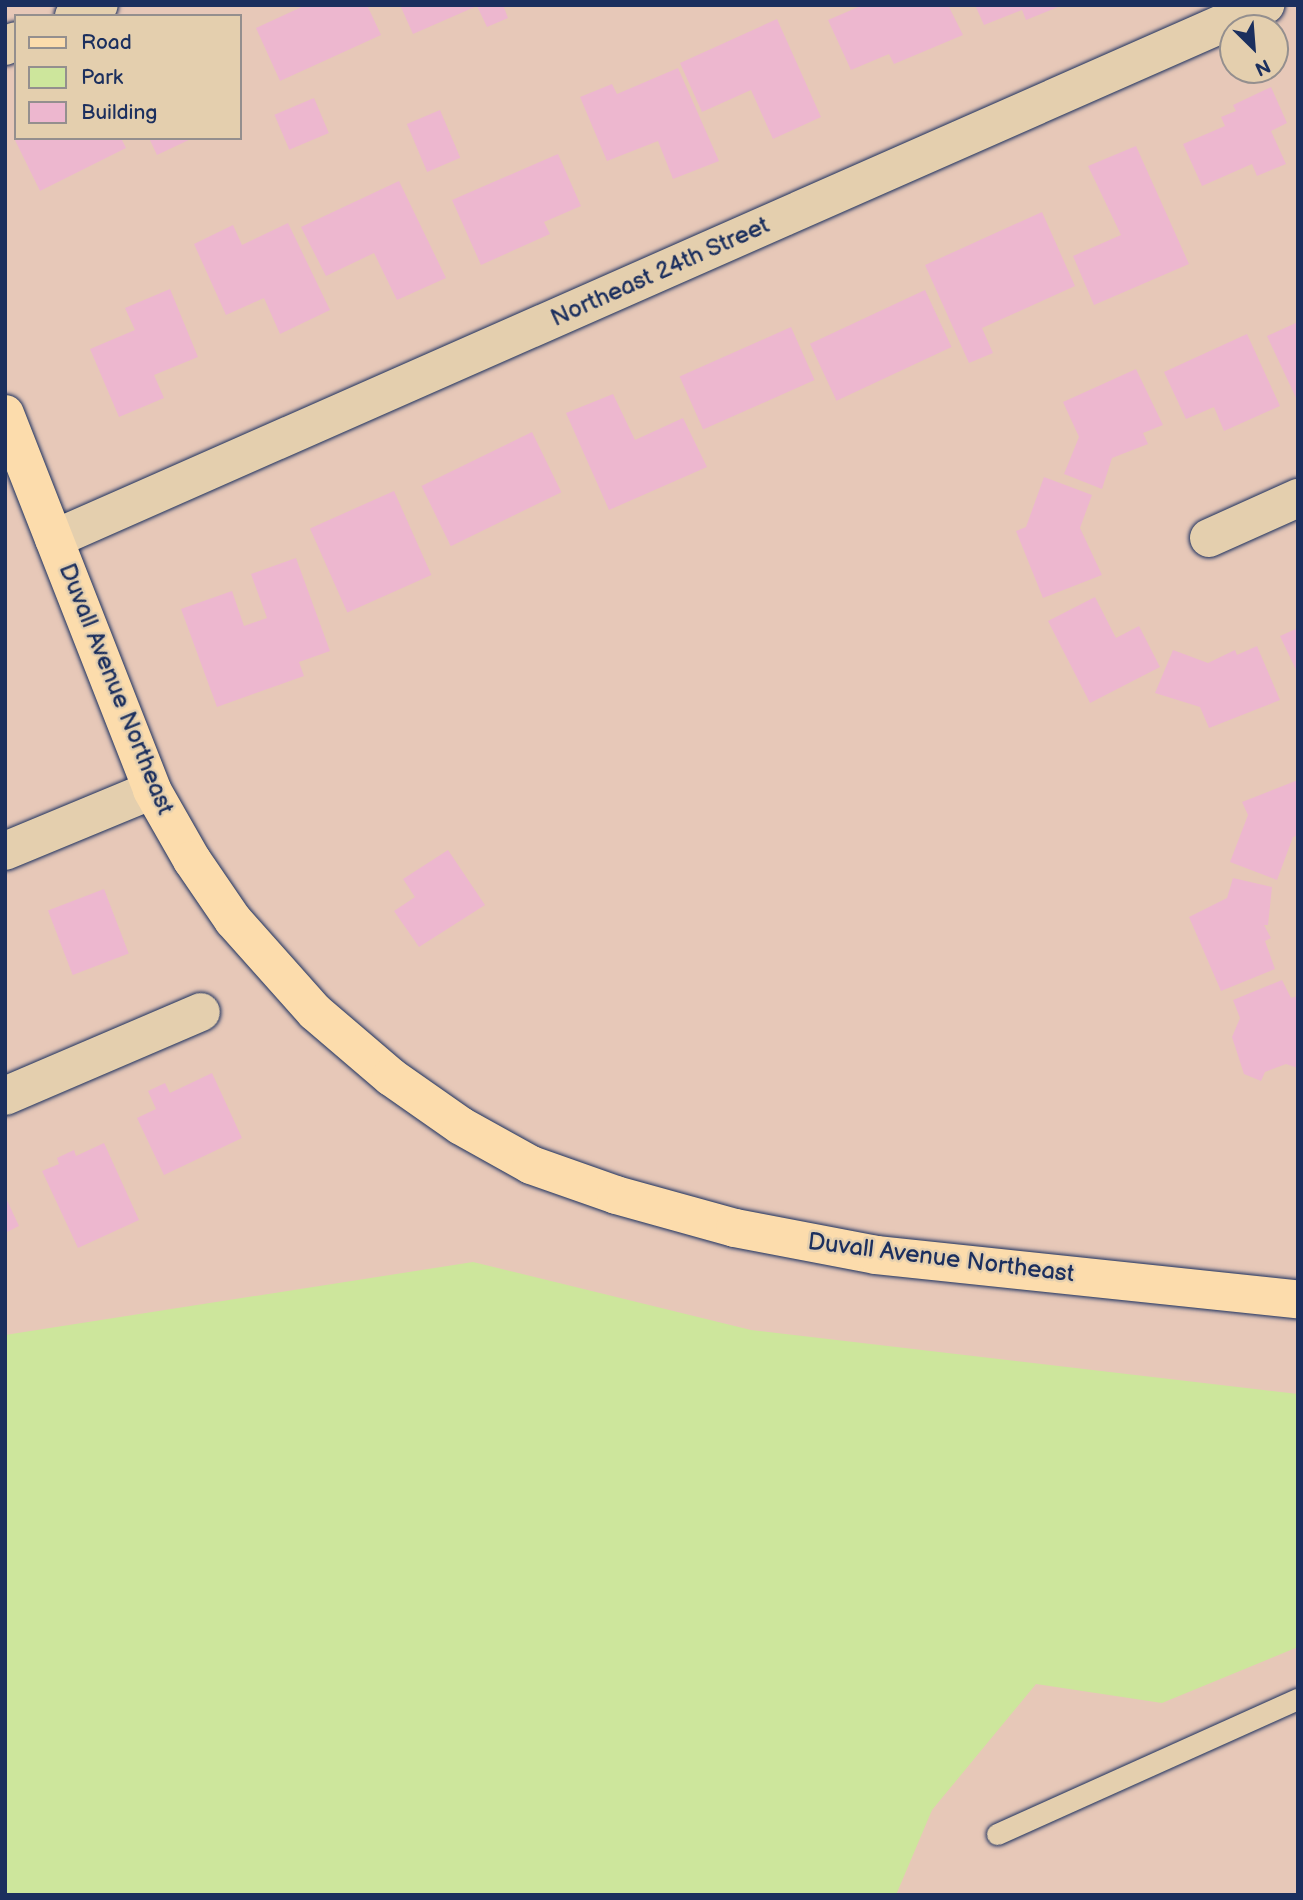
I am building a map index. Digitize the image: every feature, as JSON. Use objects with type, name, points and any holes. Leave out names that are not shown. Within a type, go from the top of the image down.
[{"type":"main road","name":"Duvall Avenue Northeast","points":[[5,414],[152,790],[192,860],[233,920],[315,1012],[391,1077],[461,1126],[531,1165],[616,1195],[735,1228],[876,1255],[1298,1299]]},
{"type":"street","points":[[79,14],[99,5]]},
{"type":"street","name":"Northeast 24th Street","points":[[54,540],[1265,5]]},
{"type":"street","points":[[1209,538],[1298,498]]},
{"type":"street","points":[[5,851],[152,790]]},
{"type":"street","points":[[5,1096],[201,1012]]},
{"type":"lane","points":[[997,1833],[1298,1699]]},
{"type":"green space","points":[[473,1262],[751,1330],[1298,1394],[1298,1647],[1162,1703],[1036,1684],[932,1810],[896,1895],[5,1895],[5,1335]]},
{"type":"building","points":[[306,5],[367,5],[381,35],[280,81],[256,28]]},
{"type":"building","points":[[400,5],[503,5],[508,18],[487,27],[477,6],[413,34]]},
{"type":"building","points":[[863,5],[948,5],[963,35],[894,64],[889,54],[851,70],[828,20]]},
{"type":"building","points":[[975,5],[1063,5],[1026,20],[1022,10],[984,25]]},
{"type":"building","points":[[777,19],[821,117],[773,139],[751,90],[702,112],[680,63]]},
{"type":"building","points":[[678,68],[719,161],[673,179],[658,141],[607,161],[580,97],[612,84],[617,94]]},
{"type":"building","points":[[1271,87],[1287,123],[1271,131],[1286,164],[1257,176],[1252,164],[1202,186],[1183,144],[1225,126],[1221,117],[1236,111],[1233,105]]},
{"type":"building","points":[[314,98],[329,133],[289,150],[274,115]]},
{"type":"building","points":[[440,110],[460,158],[427,172],[407,124]]},
{"type":"building","points":[[15,140],[122,140],[126,148],[40,191]]},
{"type":"building","points":[[150,140],[189,140],[157,155]]},
{"type":"building","points":[[1136,146],[1189,264],[1094,305],[1073,256],[1121,235],[1088,166]]},
{"type":"building","points":[[558,154],[581,206],[544,222],[550,234],[481,265],[452,200]]},
{"type":"building","points":[[399,181],[446,278],[397,300],[374,253],[326,276],[301,227]]},
{"type":"building","points":[[1042,212],[1075,286],[982,328],[993,353],[969,363],[925,265]]},
{"type":"building","points":[[288,223],[330,310],[280,334],[264,298],[226,315],[194,244],[233,225],[242,245]]},
{"type":"building","points":[[170,289],[198,357],[154,375],[164,398],[119,417],[90,349],[135,330],[125,308]]},
{"type":"building","points":[[925,290],[952,347],[837,401],[810,344]]},
{"type":"building","points":[[1298,322],[1298,402],[1267,336]]},
{"type":"building","points":[[791,327],[815,380],[703,430],[680,377]]},
{"type":"building","points":[[1247,334],[1280,406],[1224,431],[1214,407],[1186,419],[1164,372]]},
{"type":"building","points":[[1136,369],[1163,425],[1143,433],[1148,444],[1112,458],[1102,489],[1064,474],[1079,437],[1063,402]]},
{"type":"building","points":[[613,394],[635,440],[683,418],[707,467],[609,510],[566,413]]},
{"type":"building","points":[[532,432],[561,492],[451,546],[421,486]]},
{"type":"building","points":[[1044,477],[1092,495],[1080,528],[1102,575],[1043,598],[1016,531],[1026,527]]},
{"type":"building","points":[[394,491],[431,575],[347,612],[310,528]]},
{"type":"building","points":[[296,558],[330,651],[299,662],[304,676],[217,707],[181,609],[232,591],[244,626],[267,618],[251,574]]},
{"type":"building","points":[[1095,597],[1116,638],[1139,626],[1160,667],[1090,703],[1048,621]]},
{"type":"building","points":[[1298,628],[1298,674],[1280,636]]},
{"type":"building","points":[[1257,646],[1280,700],[1209,728],[1200,707],[1155,693],[1173,650],[1208,663],[1235,650],[1237,655]]},
{"type":"building","points":[[1298,780],[1298,835],[1293,837],[1277,880],[1230,862],[1248,815],[1242,802]]},
{"type":"building","points":[[448,850],[485,905],[419,947],[394,911],[415,897],[403,879]]},
{"type":"building","points":[[1233,878],[1272,887],[1268,925],[1264,925],[1271,938],[1265,941],[1275,969],[1221,991],[1189,917],[1227,898]]},
{"type":"building","points":[[104,889],[129,953],[73,975],[48,911]]},
{"type":"building","points":[[1282,980],[1291,998],[1298,996],[1298,1068],[1286,1064],[1265,1072],[1261,1081],[1244,1074],[1232,1037],[1240,1018],[1233,1000]]},
{"type":"building","points":[[212,1073],[242,1138],[164,1175],[137,1118],[156,1109],[148,1091],[165,1083],[170,1093]]},
{"type":"building","points":[[104,1143],[139,1220],[78,1248],[42,1171],[59,1164],[57,1158],[74,1150],[76,1156]]},
{"type":"building","points":[[5,1196],[19,1226],[5,1233]]}]
